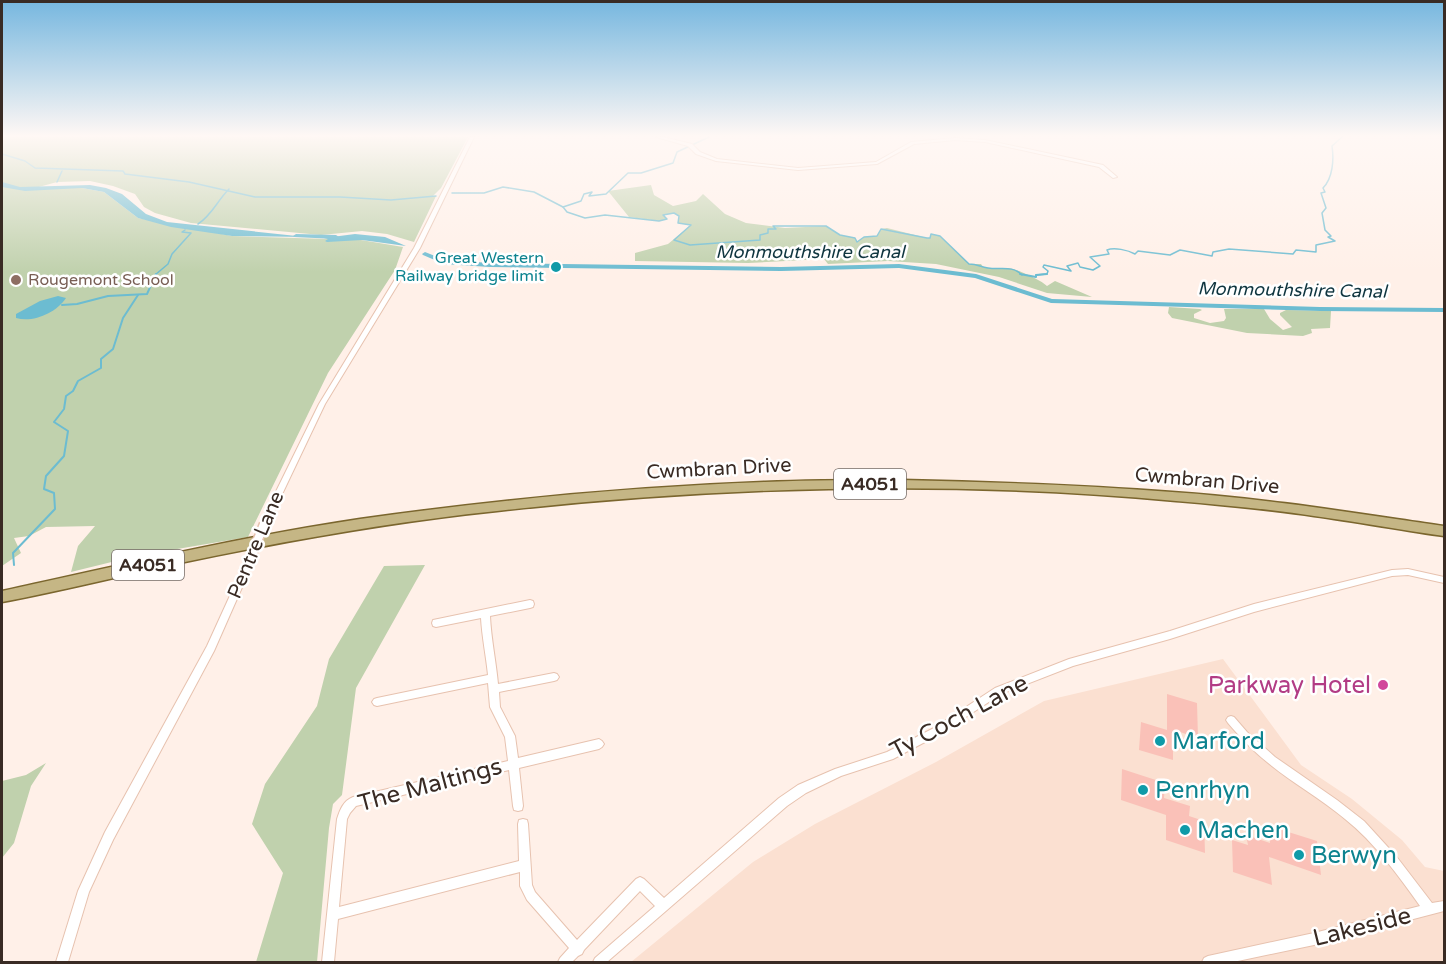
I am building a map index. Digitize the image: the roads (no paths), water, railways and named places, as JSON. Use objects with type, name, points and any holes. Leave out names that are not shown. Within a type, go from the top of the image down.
[{"type":"main road","name":"Cwmbran Drive","points":[[2,597],[185,557],[357,525],[538,502],[715,488],[888,483],[1086,490],[1232,502],[1444,531]]},
{"type":"street","name":"Pentre Lane","points":[[62,963],[84,891],[109,836],[211,648],[264,524],[322,404],[417,248],[450,182]]},
{"type":"street","name":"Ty Coch Lane","points":[[599,963],[783,802],[802,789],[839,772],[889,756],[937,731],[998,690],[1072,662],[1170,635],[1254,608],[1371,578],[1408,572],[1444,580]]},
{"type":"street","points":[[436,623],[530,604]]},
{"type":"street","name":"The Maltings","points":[[485,613],[497,713],[504,721],[510,736],[518,806]]},
{"type":"street","points":[[494,689],[554,677]]},
{"type":"street","points":[[376,702],[493,678]]},
{"type":"street","points":[[1231,720],[1261,753],[1351,817],[1371,836],[1429,909]]},
{"type":"street","name":"The Maltings","points":[[328,963],[342,819],[346,808],[353,802],[513,762],[599,744]]},
{"type":"street","points":[[523,824],[526,886],[531,896],[578,950]]},
{"type":"street","points":[[334,914],[524,865]]},
{"type":"street","points":[[564,963],[640,883],[664,906]]},
{"type":"street","name":"Lakeside","points":[[1208,963],[1444,906]]},
{"type":"water","points":[[2,182],[20,187],[90,185],[122,194],[146,214],[167,222],[306,237],[232,236],[171,227],[138,218],[104,192],[82,188],[25,191],[2,187]]},
{"type":"water","points":[[355,234],[385,237],[406,246],[362,240],[327,242],[325,241],[328,239],[324,238]]},
{"type":"water","points":[[58,296],[66,298],[44,316],[30,319],[16,318],[16,314],[40,301]]},
{"type":"waterway","points":[[189,182],[228,191]]},
{"type":"waterway","points":[[563,207],[581,201],[584,194],[592,192],[589,196],[606,194],[619,182]]},
{"type":"waterway","points":[[1021,274],[1036,277],[1036,275],[1047,274],[1048,271],[1043,267],[1044,265],[1071,271],[1067,266],[1078,263],[1080,267],[1093,270],[1100,266],[1090,257],[1109,254],[1107,250],[1113,249],[1135,254],[1138,251],[1170,255],[1180,250],[1212,256],[1213,252],[1229,249],[1293,254],[1296,250],[1316,252],[1316,245],[1335,241],[1328,237],[1331,236],[1325,230],[1322,213],[1326,208],[1321,193],[1325,192],[1323,188],[1327,182]]},
{"type":"waterway","points":[[452,193],[484,193],[503,187],[534,192],[563,207]]},
{"type":"waterway","points":[[198,224],[228,191]]},
{"type":"waterway","points":[[228,191],[255,197],[340,197],[391,200],[436,196]]},
{"type":"waterway","points":[[563,207],[567,212],[585,218],[605,215],[659,221],[667,219],[663,215],[674,213],[679,216],[678,223],[691,225],[674,240],[690,245],[760,240],[760,235],[768,233],[768,229],[776,229],[773,226],[826,226],[840,235],[855,238],[857,242],[864,237],[877,236],[881,229],[927,238],[930,238],[931,234],[940,236],[969,264],[1010,269],[1021,274]]},
{"type":"waterway","points":[[156,274],[168,264],[172,254],[191,233],[182,232],[185,230]]},
{"type":"waterway","name":"Monmouthshire Canal","points":[[296,236],[336,237]]},
{"type":"waterway","name":"Monmouthshire Canal","points":[[425,254],[444,262],[490,265],[781,269],[899,266],[976,276],[1051,301],[1320,309],[1444,310]]},
{"type":"waterway","points":[[62,305],[77,304],[108,296],[147,294],[156,274]]},
{"type":"waterway","points":[[14,565],[13,553],[55,509],[54,493],[44,489],[46,476],[64,456],[68,431],[54,422],[64,409],[66,396],[73,391],[78,381],[101,368],[101,359],[113,349],[123,318],[138,295]]},
{"type":"place","name":"Great Western Railway bridge limit","points":[[556,267]]},
{"type":"place","name":"Rougemont School","points":[[16,280]]},
{"type":"place","name":"Parkway Hotel","points":[[1383,685]]},
{"type":"place","name":"Marford","points":[[1160,741]]},
{"type":"place","name":"Penrhyn","points":[[1143,790]]},
{"type":"place","name":"Machen","points":[[1185,830]]},
{"type":"place","name":"Berwyn","points":[[1299,855]]}]
